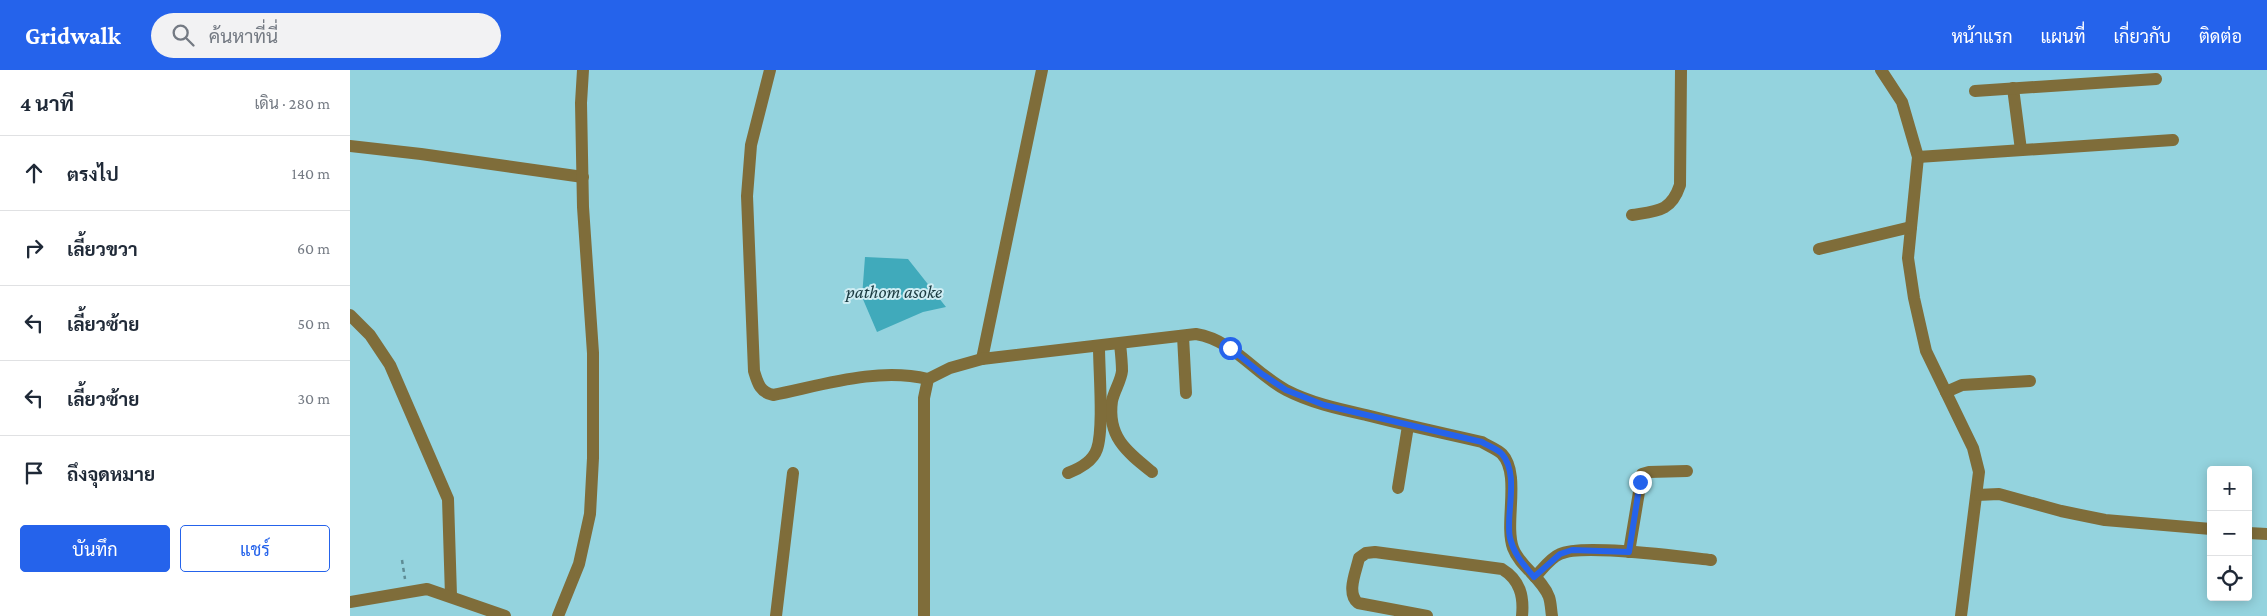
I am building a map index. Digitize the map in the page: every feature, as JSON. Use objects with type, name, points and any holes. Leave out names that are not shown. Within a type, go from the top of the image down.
[{"type":"street","points":[[558,616],[579,564],[590,514],[593,458],[594,352],[582,177],[581,103],[583,70]]},
{"type":"street","points":[[770,70],[751,145],[747,196],[754,371],[759,386],[764,393],[773,395],[867,377],[910,375],[928,379],[950,368],[982,359],[1098,347],[1196,334],[1211,336],[1286,390],[1324,405],[1482,442],[1502,454],[1509,470],[1512,491],[1509,536],[1513,550],[1520,562],[1549,596],[1552,616]]},
{"type":"street","points":[[982,359],[1042,70]]},
{"type":"street","points":[[1632,215],[1659,211],[1676,197],[1680,185],[1681,70]]},
{"type":"street","points":[[1881,70],[1902,102],[1918,157],[1908,258],[1914,298],[1926,351],[1973,448],[1979,472],[1962,616]]},
{"type":"street","points":[[1975,91],[2156,79]]},
{"type":"street","points":[[2013,88],[2021,150]]},
{"type":"street","points":[[1918,157],[2173,140]]},
{"type":"street","points":[[350,146],[582,177]]},
{"type":"street","points":[[1819,249],[1911,226]]},
{"type":"street","points":[[350,315],[370,335],[390,365],[448,499],[451,596]]},
{"type":"street","points":[[1183,336],[1186,393]]},
{"type":"street","points":[[1120,344],[1122,373],[1112,400],[1114,431],[1126,452],[1152,472]]},
{"type":"street","points":[[1068,473],[1079,469],[1097,450],[1099,426],[1098,347]]},
{"type":"street","points":[[924,616],[924,398],[928,379]]},
{"type":"street","points":[[1946,392],[1962,386],[2030,382]]},
{"type":"street","points":[[1398,488],[1408,426]]},
{"type":"street","points":[[1629,552],[1642,474],[1649,472],[1687,471]]},
{"type":"street","points":[[776,616],[793,473]]},
{"type":"street","points":[[1977,495],[1999,494],[2060,511],[2105,520],[2207,530]]},
{"type":"street","points":[[2252,533],[2267,534]]},
{"type":"street","points":[[1427,616],[1358,603],[1353,599],[1352,592],[1358,558],[1366,553],[1375,552],[1502,569],[1513,578],[1521,590],[1522,616]]},
{"type":"street","points":[[1534,577],[1551,561],[1566,552],[1629,552],[1712,560]]},
{"type":"street","points":[[350,602],[408,590],[427,589],[504,616]]},
{"type":"path","points":[[402,560],[408,590]]},
{"type":"water","name":"pathom asoke","points":[[865,257],[908,259],[946,307],[923,312],[877,332],[862,297]]},
{"type":"route","points":[[1230,348],[1262,374],[1286,390],[1324,405],[1482,442],[1502,454],[1509,470],[1512,491],[1509,536],[1513,550],[1520,562],[1534,577],[1560,554],[1572,550],[1629,552],[1640,482]]}]
